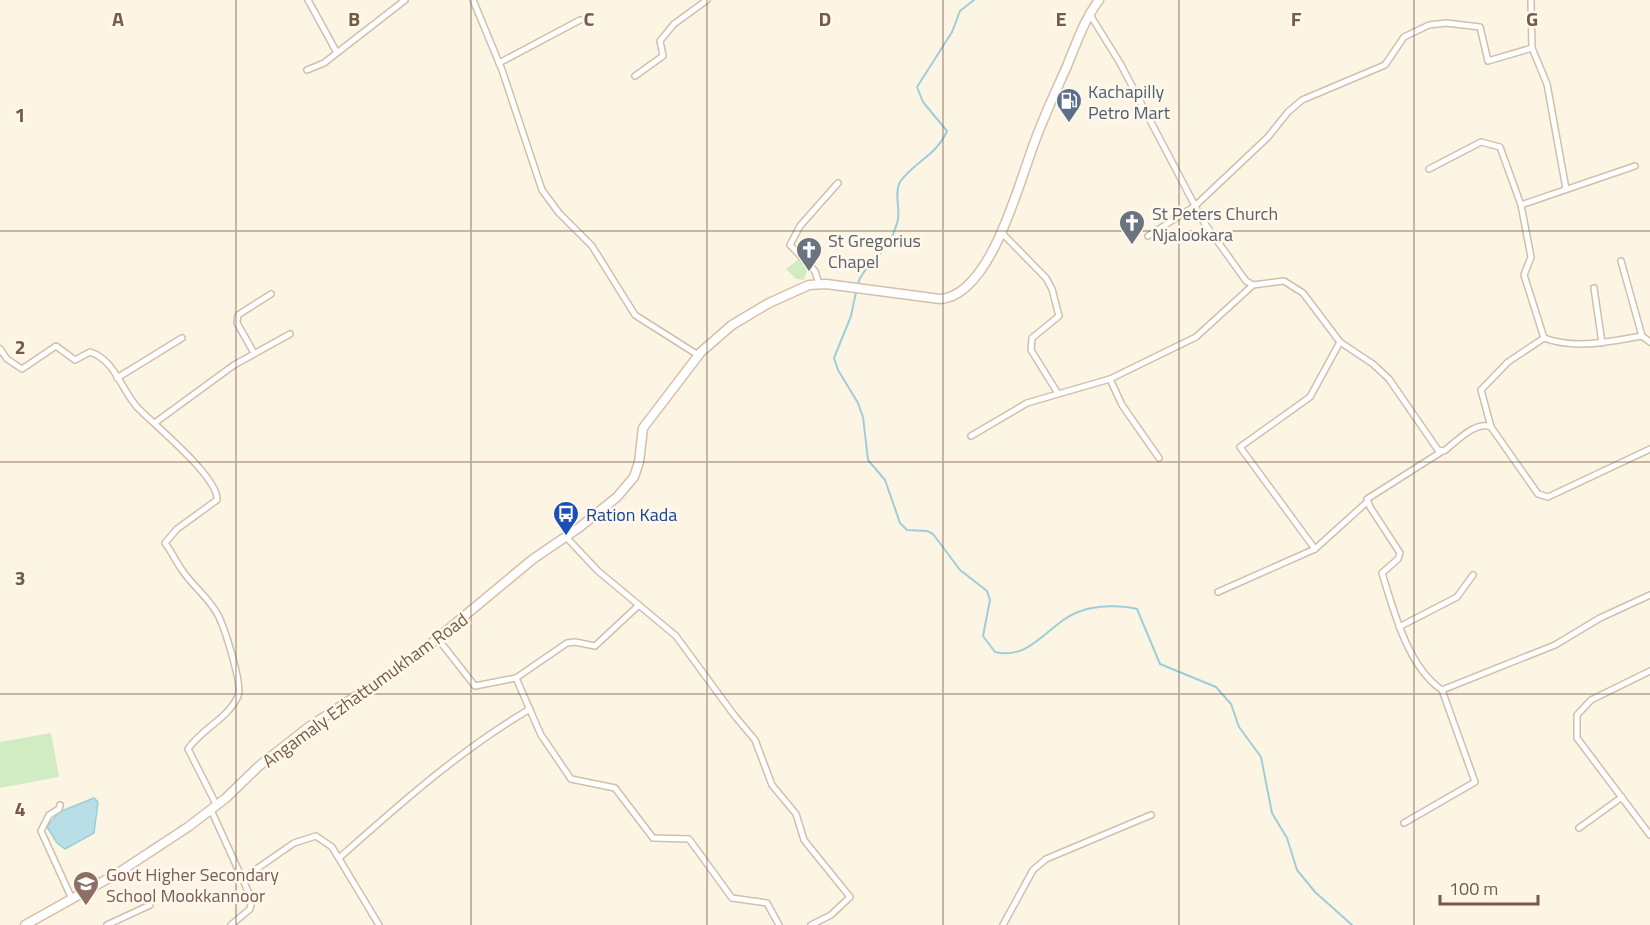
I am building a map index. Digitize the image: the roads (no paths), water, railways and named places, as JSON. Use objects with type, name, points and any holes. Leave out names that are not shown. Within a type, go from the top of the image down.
[{"type":"street","points":[[308,0],[336,51]]},
{"type":"street","points":[[307,70],[324,63],[336,51],[405,0]]},
{"type":"street","points":[[472,0],[499,63],[542,190],[559,213],[592,246],[635,315],[698,355]]},
{"type":"street","points":[[635,76],[663,56],[660,41],[674,24],[707,0]]},
{"type":"street","name":"Angamaly Ezhattumukham Road","points":[[25,925],[150,852],[214,808],[309,726],[396,670],[438,639],[520,570],[566,537],[627,487],[639,462],[643,428],[698,355],[732,325],[797,289],[819,284],[915,297],[951,299],[965,289],[1001,232],[1036,139],[1089,13],[1099,0]]},
{"type":"street","points":[[1531,0],[1532,48],[1542,67],[1547,84],[1566,189]]},
{"type":"street","points":[[1089,13],[1120,63],[1195,206],[1246,281],[1253,285]]},
{"type":"street","points":[[499,63],[580,20]]},
{"type":"street","points":[[1148,236],[1195,206],[1268,137],[1288,112],[1302,100],[1385,65],[1404,37],[1437,24],[1480,27],[1488,61],[1532,48]]},
{"type":"street","points":[[1429,169],[1481,141],[1500,147],[1521,205],[1531,257],[1524,275],[1544,338]]},
{"type":"street","points":[[1521,205],[1635,166]]},
{"type":"street","points":[[819,284],[814,271],[790,245],[801,226],[838,183]]},
{"type":"street","points":[[1001,232],[1046,278],[1052,289],[1059,316],[1032,338],[1031,350],[1057,392]]},
{"type":"street","points":[[1621,261],[1642,336],[1650,342]]},
{"type":"street","points":[[971,436],[1028,403],[1057,392],[1110,379],[1196,337],[1253,285],[1275,281],[1290,284],[1309,299],[1340,342],[1373,364],[1389,378],[1441,452]]},
{"type":"street","points":[[1594,288],[1602,343]]},
{"type":"street","points":[[254,353],[237,323],[238,315],[271,294]]},
{"type":"street","points":[[156,422],[254,353],[290,334]]},
{"type":"street","points":[[1544,338],[1557,343],[1602,343],[1642,336]]},
{"type":"street","points":[[117,378],[182,338]]},
{"type":"street","points":[[1544,338],[1508,362],[1481,390],[1491,427],[1536,491],[1545,497],[1552,496],[1650,449]]},
{"type":"street","points":[[1315,549],[1240,447],[1310,397],[1340,342]]},
{"type":"street","points":[[0,349],[7,359],[22,369],[56,346],[75,360],[90,352],[98,355],[108,363],[137,407],[156,422],[183,454],[203,471],[217,495],[217,500],[177,529],[165,543],[181,570],[208,600],[219,618],[238,679],[240,691],[237,699],[211,728],[195,737],[188,749],[252,900],[250,909],[231,925]]},
{"type":"street","points":[[1110,379],[1122,405],[1159,458]]},
{"type":"street","points":[[1218,592],[1315,549],[1367,502],[1371,495],[1441,452],[1479,425],[1491,427]]},
{"type":"street","points":[[1367,502],[1400,553],[1398,559],[1382,573],[1399,627],[1425,678],[1442,690],[1475,782],[1404,824]]},
{"type":"street","points":[[566,537],[598,571],[676,636],[734,716],[756,740],[772,785],[796,814],[804,840],[850,897],[831,915],[811,925]]},
{"type":"street","points":[[1399,627],[1457,597],[1473,575]]},
{"type":"street","points":[[1442,690],[1555,645],[1600,618],[1650,595]]},
{"type":"street","points":[[438,639],[475,686],[516,678],[567,643],[575,642],[595,646],[639,605]]},
{"type":"street","points":[[1650,671],[1591,700],[1577,715],[1577,738],[1650,835]]},
{"type":"street","points":[[516,678],[541,735],[572,779],[615,788],[653,838],[689,839],[732,898],[767,903],[779,925]]},
{"type":"street","points":[[339,858],[413,792],[493,731],[530,710]]},
{"type":"street","points":[[1579,828],[1622,797]]},
{"type":"street","points":[[60,805],[59,809],[49,816],[41,831],[72,899]]},
{"type":"street","points":[[1003,925],[1033,870],[1046,859],[1151,814]]},
{"type":"street","points":[[242,879],[294,843],[316,836],[332,847],[379,925]]},
{"type":"street","points":[[107,925],[150,905]]},
{"type":"water","points":[[94,798],[98,802],[94,833],[65,849],[57,843],[47,827],[59,812]]},
{"type":"waterway","points":[[857,286],[864,272],[884,250],[892,237],[898,219],[897,190],[900,182],[937,146],[947,131],[923,102],[917,87],[952,32],[960,11],[974,0]]},
{"type":"waterway","points":[[856,292],[851,316],[834,358],[863,417],[868,460],[885,480],[900,523],[907,530],[927,531],[933,534],[960,570],[987,591],[990,600],[983,636],[995,652],[1020,651],[1070,616],[1087,609],[1109,606],[1137,609],[1160,664],[1216,687],[1231,704],[1239,727],[1261,757],[1272,813],[1287,838],[1297,870],[1315,892],[1352,925]]},
{"type":"place","name":"Kachapilly Petro Mart","points":[[1069,124]]},
{"type":"place","name":"St Peters Church Njalookara","points":[[1132,246]]},
{"type":"place","name":"St Gregorius Chapel","points":[[809,273]]},
{"type":"place","name":"Ration Kada","points":[[566,537]]},
{"type":"place","name":"Govt Higher Secondary School Mookkannoor","points":[[86,907]]}]
